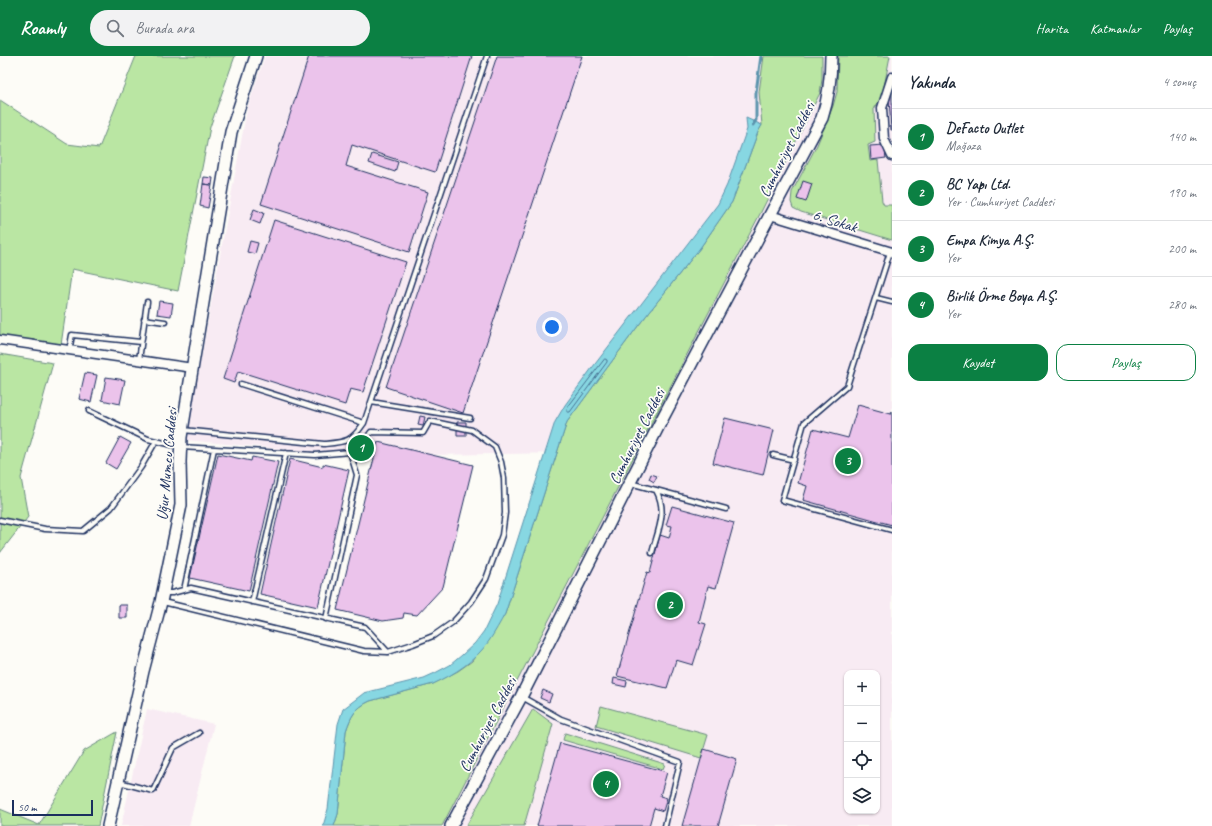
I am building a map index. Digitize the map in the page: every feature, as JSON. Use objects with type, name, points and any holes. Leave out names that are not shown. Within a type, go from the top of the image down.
[{"type":"street","name":"Uğur Mumcu Caddesi","points":[[108,826],[182,505],[180,462],[183,430],[231,132],[256,56]]},
{"type":"street","name":"Cumhuriyet Caddesi","points":[[451,826],[521,697],[630,482],[822,118],[828,102],[830,90],[831,56]]},
{"type":"street","points":[[892,77],[882,108],[884,139],[892,156]]},
{"type":"street","name":"6. Sokak","points":[[770,215],[891,252]]},
{"type":"street","points":[[0,340],[193,368]]},
{"type":"lane","points":[[183,430],[324,444],[346,442],[356,435],[364,423],[487,56]]},
{"type":"lane","points":[[891,252],[847,386],[804,423],[782,500],[892,530]]},
{"type":"lane","points":[[876,298],[892,302]]},
{"type":"lane","points":[[139,361],[147,302]]},
{"type":"lane","points":[[144,319],[165,322]]},
{"type":"lane","points":[[69,351],[72,335],[141,342]]},
{"type":"lane","points":[[241,384],[364,423]]},
{"type":"lane","points":[[371,402],[470,418]]},
{"type":"lane","points":[[89,411],[148,439],[181,447],[315,455],[350,452],[363,443],[371,432],[423,433],[430,421],[472,430],[495,447],[501,462],[504,478],[506,513],[502,535],[486,579],[471,602],[454,622],[433,636],[413,644],[388,652],[364,651],[162,597]]},
{"type":"lane","points":[[0,520],[45,529],[83,531],[111,508],[141,467],[156,441]]},
{"type":"lane","points":[[184,590],[214,449]]},
{"type":"lane","points":[[326,618],[357,475],[350,452]]},
{"type":"lane","points":[[252,602],[286,454]]},
{"type":"lane","points":[[773,455],[794,460]]},
{"type":"lane","points":[[630,482],[726,509]]},
{"type":"lane","points":[[652,553],[662,513],[661,499],[656,490]]},
{"type":"lane","points":[[162,597],[191,588],[365,627],[388,652]]},
{"type":"lane","points":[[521,697],[561,719],[680,762],[665,826]]},
{"type":"lane","points":[[118,782],[153,791],[173,748],[199,733]]},
{"type":"shaded area","points":[[265,56],[892,56],[892,826],[358,826],[460,702],[567,453],[352,456],[186,440],[247,109]]},
{"type":"shaded area","points":[[147,709],[214,724],[189,826],[121,826]]},
{"type":"green space","points":[[136,56],[235,56],[210,127],[178,291],[72,269],[61,345],[0,336],[0,100],[67,144],[99,148]]},
{"type":"green space","points":[[764,56],[822,56],[822,79],[820,93],[761,212],[442,826],[334,826],[338,814],[346,731],[354,713],[370,701],[433,684],[458,671],[472,661],[505,614],[567,422],[638,326],[700,248],[732,202],[762,125],[759,92]]},
{"type":"green space","points":[[838,56],[890,56],[882,97],[874,109],[875,142],[868,145],[870,161],[878,160],[882,201],[884,205],[892,205],[892,240],[801,212],[793,208],[791,202],[792,192],[817,145],[833,106],[837,92]]},
{"type":"green space","points":[[0,354],[53,363],[21,478],[28,517],[0,553]]},
{"type":"green space","points":[[601,706],[708,735],[701,758],[596,726]]},
{"type":"green space","points":[[533,709],[553,724],[524,826],[466,826]]},
{"type":"green space","points":[[117,732],[98,826],[0,826],[0,809],[39,825],[84,751]]},
{"type":"green space","points":[[565,733],[665,764],[663,769],[563,740]]},
{"type":"water","points":[[746,118],[762,125],[732,202],[700,248],[638,326],[567,422],[505,614],[495,631],[489,641],[471,661],[449,676],[433,684],[370,701],[357,710],[346,731],[338,814],[334,826],[323,826],[328,809],[338,724],[343,709],[364,693],[424,678],[450,665],[475,643],[484,631],[497,604],[555,422],[565,405],[592,368],[718,204],[727,185],[747,129]]},
{"type":"building","points":[[309,56],[472,56],[435,172],[352,145],[346,166],[428,192],[409,252],[261,204]]},
{"type":"building","points":[[497,56],[582,56],[463,413],[386,387]]},
{"type":"building","points":[[888,83],[892,83],[892,130],[891,130]]},
{"type":"building","points":[[884,145],[886,158],[871,160],[870,146]]},
{"type":"building","points":[[372,154],[398,162],[395,172],[369,163]]},
{"type":"building","points":[[204,177],[213,178],[212,185],[203,184]]},
{"type":"building","points":[[803,181],[812,184],[806,202],[797,199]]},
{"type":"building","points":[[203,184],[212,185],[208,208],[200,206]]},
{"type":"building","points":[[254,209],[264,213],[260,224],[250,220]]},
{"type":"building","points":[[274,220],[406,262],[363,392],[350,389],[345,405],[238,371],[234,383],[223,379]]},
{"type":"building","points":[[250,241],[258,243],[255,254],[247,252]]},
{"type":"building","points":[[159,301],[173,303],[171,316],[157,314]]},
{"type":"building","points":[[85,373],[97,375],[91,402],[79,399]]},
{"type":"building","points":[[106,377],[125,380],[120,404],[102,400]]},
{"type":"building","points":[[858,405],[891,414],[892,412],[892,525],[803,500],[807,486],[798,483],[813,429],[848,438]]},
{"type":"building","points":[[420,416],[425,417],[423,426],[418,425]]},
{"type":"building","points":[[725,418],[774,430],[763,475],[713,463]]},
{"type":"building","points":[[457,422],[466,422],[466,436],[457,436]]},
{"type":"building","points":[[120,437],[131,443],[116,469],[106,463]]},
{"type":"building","points":[[378,442],[473,465],[443,587],[417,615],[404,613],[403,618],[383,621],[337,610]]},
{"type":"building","points":[[218,454],[251,461],[252,457],[278,462],[249,591],[190,578]]},
{"type":"building","points":[[290,459],[323,467],[323,464],[349,470],[318,607],[260,594]]},
{"type":"building","points":[[651,474],[657,476],[654,482],[649,479]]},
{"type":"building","points":[[672,506],[734,523],[716,588],[708,586],[699,622],[706,624],[693,665],[676,660],[667,688],[617,676],[647,572],[650,573],[660,535],[669,538],[672,526],[666,525]]},
{"type":"building","points":[[119,605],[127,605],[127,618],[119,618]]},
{"type":"building","points":[[614,678],[627,681],[626,687],[613,684]]},
{"type":"building","points":[[543,690],[552,694],[549,702],[540,698]]},
{"type":"building","points":[[560,743],[667,772],[660,796],[667,798],[663,811],[654,808],[649,826],[537,826]]},
{"type":"building","points":[[704,749],[737,759],[718,826],[682,826]]},
{"type":"waterway","points":[[753,125],[756,120],[756,92],[761,56]]},
{"type":"place","name":"DeFacto Outlet","points":[[361,448]]},
{"type":"place","name":"Empa Kimya A.Ş.","points":[[848,461]]},
{"type":"place","name":"BC Yapı Ltd.","points":[[670,605]]},
{"type":"place","name":"Birlik Örme Boya A.Ş.","points":[[606,784]]}]
